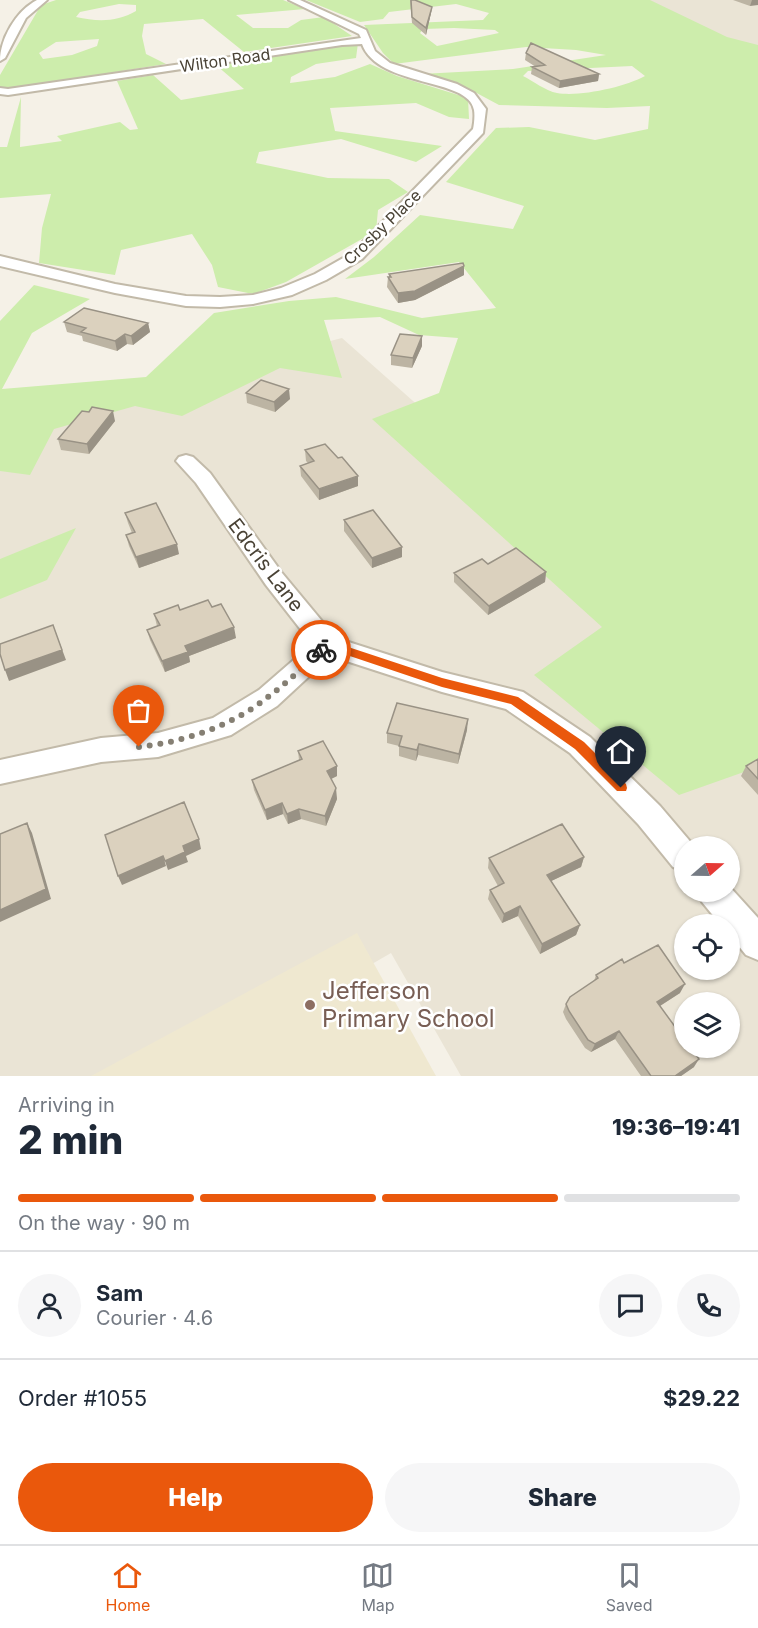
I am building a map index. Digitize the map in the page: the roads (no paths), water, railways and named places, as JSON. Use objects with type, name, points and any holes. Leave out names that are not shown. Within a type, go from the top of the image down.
[{"type":"street","points":[[0,58],[23,16],[33,4],[43,0]]},
{"type":"street","points":[[292,0],[352,25],[363,32],[364,41]]},
{"type":"street","name":"Wilton Road","points":[[0,91],[8,92],[342,42],[364,41]]},
{"type":"street","name":"Crosby Place","points":[[0,261],[178,302],[256,300],[301,286],[333,272],[357,256],[428,184],[479,130],[483,118],[476,96],[464,90],[392,68],[375,59],[367,50],[364,41]]},
{"type":"street","name":"Edcris Lane","points":[[186,461],[203,478],[274,579],[327,645]]},
{"type":"street","points":[[0,772],[101,750],[158,745],[220,727],[268,698],[327,645],[442,682],[514,700],[580,746],[649,815],[674,845]]},
{"type":"street","points":[[723,902],[758,943]]},
{"type":"place","name":"Jefferson Primary School","points":[[310,1005]]}]
